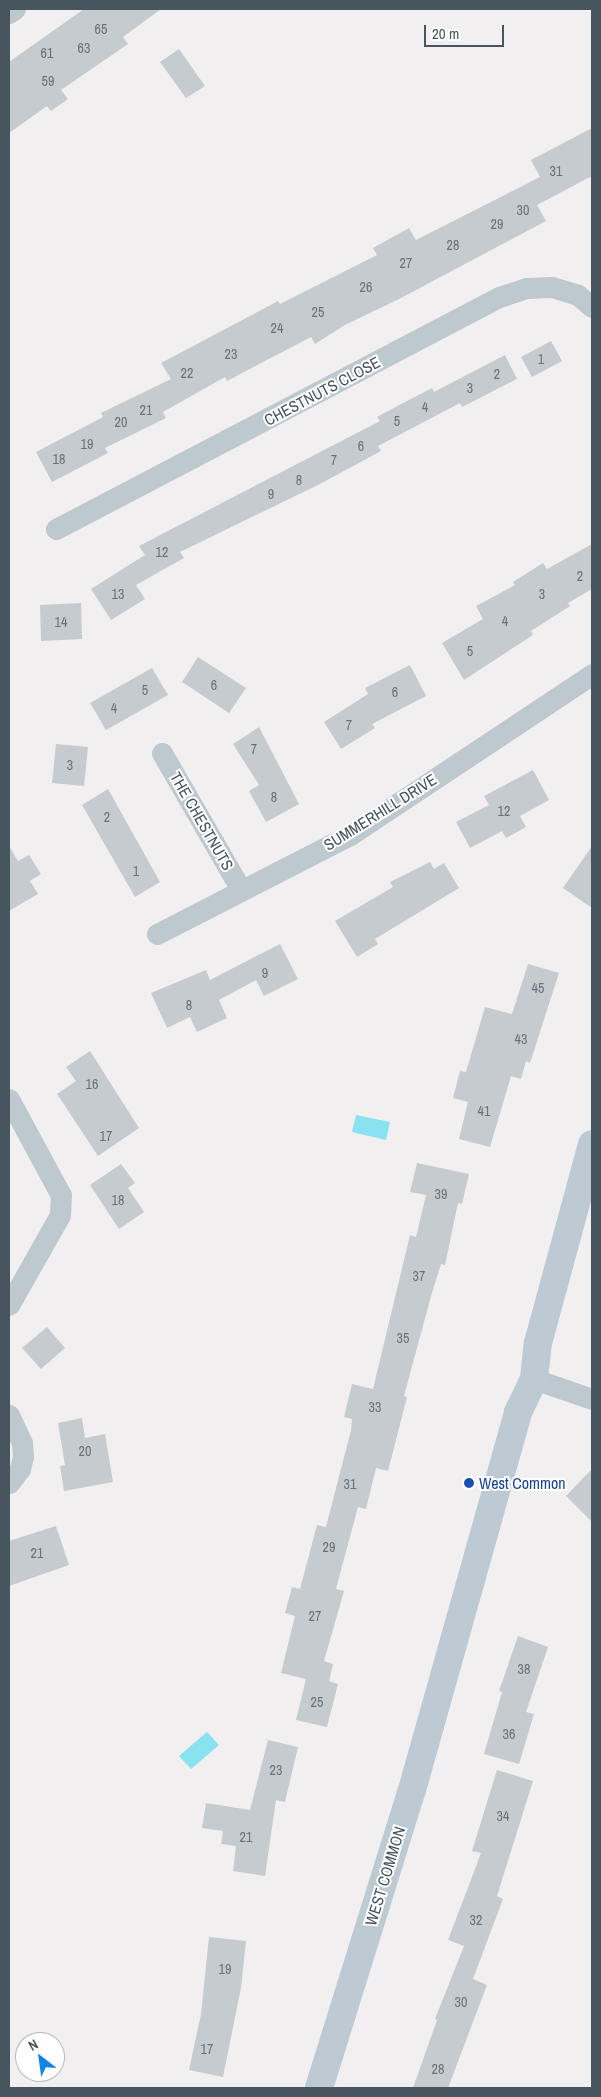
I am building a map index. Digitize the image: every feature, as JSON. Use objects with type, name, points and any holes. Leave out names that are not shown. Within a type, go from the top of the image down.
[{"type":"main road","name":"WEST COMMON","points":[[319,2088],[412,1790],[518,1412],[534,1379],[538,1343],[592,1144]]},
{"type":"street","points":[[9,13],[15,9]]},
{"type":"street","name":"CHESTNUTS CLOSE","points":[[56,530],[499,298],[526,288],[552,287],[578,295],[592,307]]},
{"type":"street","name":"SUMMERHILL DRIVE","points":[[158,934],[350,834],[592,674]]},
{"type":"street","name":"THE CHESTNUTS","points":[[162,752],[241,890]]},
{"type":"street","points":[[9,1099],[62,1195],[60,1215],[9,1305]]},
{"type":"street","points":[[534,1379],[592,1399]]},
{"type":"street","points":[[9,1415],[22,1443],[23,1456],[20,1469],[9,1483]]},
{"type":"water","points":[[356,1115],[390,1122],[386,1140],[352,1132]]},
{"type":"water","points":[[207,1732],[219,1745],[191,1769],[179,1756]]},
{"type":"building","points":[[84,9],[161,9],[123,37],[128,44],[61,90],[68,99],[51,111],[47,106],[9,133],[9,62]]},
{"type":"building","points":[[179,49],[205,86],[186,98],[160,62]]},
{"type":"building","points":[[592,128],[592,176],[537,205],[546,221],[401,298],[345,325],[315,344],[311,337],[227,381],[225,377],[163,412],[166,418],[105,448],[108,453],[52,482],[36,452],[103,417],[101,413],[171,379],[161,363],[278,301],[280,304],[377,255],[373,248],[409,228],[416,240],[540,177],[531,160]]},
{"type":"building","points":[[551,341],[562,361],[532,377],[521,357]]},
{"type":"building","points":[[505,355],[517,379],[462,407],[460,403],[378,446],[381,451],[318,485],[180,552],[184,558],[136,585],[145,599],[111,620],[91,589],[145,555],[139,546],[380,421],[377,417],[405,402],[432,388],[434,392]]},
{"type":"building","points":[[592,544],[592,589],[568,603],[570,606],[531,631],[533,635],[464,680],[442,643],[483,619],[476,606],[515,585],[513,582],[543,563],[547,569]]},
{"type":"building","points":[[81,603],[82,639],[41,641],[40,605]]},
{"type":"building","points":[[198,657],[246,688],[229,713],[182,682]]},
{"type":"building","points":[[410,665],[426,696],[372,724],[375,728],[341,749],[324,722],[368,694],[365,688]]},
{"type":"building","points":[[152,668],[168,695],[106,730],[90,703]]},
{"type":"building","points":[[259,727],[299,804],[266,822],[249,791],[259,785],[233,744]]},
{"type":"building","points":[[56,744],[88,747],[84,786],[52,783]]},
{"type":"building","points":[[533,770],[549,800],[520,816],[526,827],[506,838],[502,831],[470,848],[456,822],[489,805],[484,796]]},
{"type":"building","points":[[108,789],[160,882],[135,897],[82,805]]},
{"type":"building","points":[[9,846],[18,861],[29,855],[41,874],[30,881],[38,894],[9,911]]},
{"type":"building","points":[[592,846],[592,908],[563,888]]},
{"type":"building","points":[[430,862],[434,869],[444,863],[459,888],[375,939],[378,944],[357,957],[335,921],[393,887],[390,882]]},
{"type":"building","points":[[280,944],[298,979],[264,996],[256,980],[219,1000],[227,1018],[197,1032],[190,1017],[167,1028],[151,993],[206,970],[210,980]]},
{"type":"building","points":[[528,964],[559,973],[530,1063],[526,1061],[521,1079],[511,1076],[490,1147],[459,1139],[468,1102],[453,1098],[460,1071],[466,1072],[485,1007],[512,1014]]},
{"type":"building","points":[[90,1051],[139,1128],[98,1156],[57,1094],[76,1081],[66,1067]]},
{"type":"building","points":[[417,1163],[469,1174],[462,1204],[458,1203],[445,1265],[441,1264],[431,1296],[404,1396],[407,1397],[388,1471],[376,1468],[366,1509],[358,1507],[336,1589],[344,1591],[324,1661],[333,1664],[329,1681],[338,1684],[327,1727],[296,1720],[306,1679],[281,1673],[295,1616],[285,1613],[292,1587],[300,1589],[317,1525],[326,1527],[351,1430],[352,1419],[344,1417],[352,1384],[373,1389],[410,1235],[416,1237],[426,1195],[410,1192]]},
{"type":"building","points":[[121,1164],[135,1183],[128,1188],[144,1212],[119,1229],[90,1185]]},
{"type":"building","points":[[47,1327],[65,1348],[41,1369],[22,1348]]},
{"type":"building","points":[[82,1418],[85,1438],[105,1434],[113,1482],[64,1491],[60,1466],[65,1465],[58,1423]]},
{"type":"building","points":[[592,1469],[592,1522],[566,1496]]},
{"type":"building","points":[[56,1526],[69,1565],[9,1586],[9,1541]]},
{"type":"building","points":[[518,1636],[548,1647],[526,1712],[534,1714],[519,1764],[484,1754],[502,1692],[499,1691]]},
{"type":"building","points":[[268,1740],[298,1747],[285,1802],[276,1800],[265,1876],[233,1871],[236,1846],[221,1844],[223,1831],[202,1828],[206,1803],[250,1810]]},
{"type":"building","points":[[497,1770],[533,1781],[497,1896],[503,1899],[473,1979],[487,1985],[448,2088],[413,2088],[437,2020],[435,2019],[464,1946],[448,1940],[481,1853],[472,1851]]},
{"type":"building","points":[[209,1937],[246,1941],[241,1988],[223,2077],[189,2070],[201,2014]]},
{"type":"place","name":"West Common","points":[[469,1483]]}]
